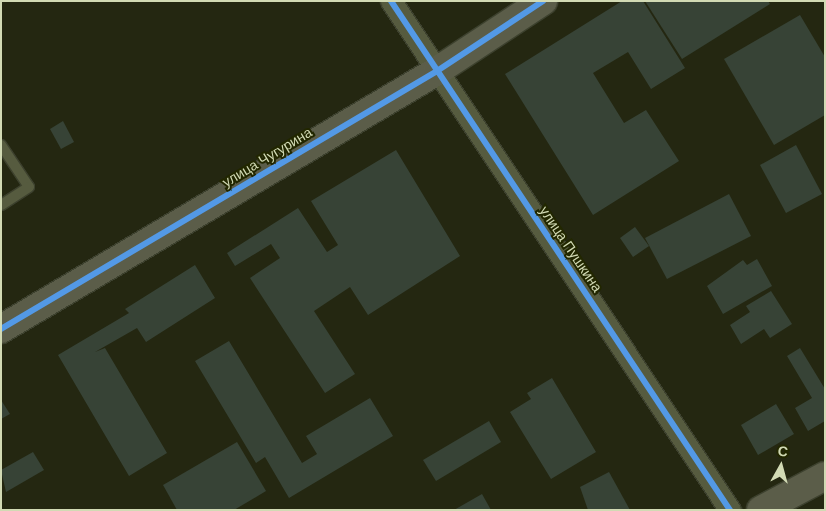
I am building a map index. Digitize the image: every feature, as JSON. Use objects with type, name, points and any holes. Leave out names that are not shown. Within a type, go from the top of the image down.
[{"type":"street","name":"улица Пушкина","points":[[391,1],[730,510]]},
{"type":"street","name":"улица Чугурина","points":[[1,329],[437,71],[543,1]]},
{"type":"street","points":[[761,510],[825,476]]},
{"type":"lane","points":[[1,146],[30,187],[1,205]]},
{"type":"building","points":[[622,1],[643,1],[685,68],[651,89],[628,52],[593,73],[624,123],[646,110],[679,161],[593,215],[505,74]]},
{"type":"building","points":[[645,1],[768,1],[770,4],[682,59]]},
{"type":"building","points":[[800,15],[825,57],[825,115],[774,145],[724,59]]},
{"type":"building","points":[[63,121],[74,142],[61,149],[50,129]]},
{"type":"building","points":[[796,145],[822,194],[786,213],[760,165]]},
{"type":"building","points":[[396,150],[460,256],[368,315],[350,287],[314,311],[355,374],[325,393],[250,278],[280,258],[271,244],[235,266],[227,253],[298,208],[327,252],[338,245],[311,201]]},
{"type":"building","points":[[729,194],[751,236],[667,279],[645,238]]},
{"type":"building","points":[[635,227],[649,246],[633,257],[620,238]]},
{"type":"building","points":[[757,259],[772,286],[723,314],[707,286],[743,260],[747,265]]},
{"type":"building","points":[[195,265],[215,298],[146,342],[137,328],[95,352],[105,348],[167,453],[129,476],[58,355],[129,313],[125,309]]},
{"type":"building","points":[[771,291],[792,324],[770,338],[764,329],[741,344],[730,325],[750,312],[746,306]]},
{"type":"building","points":[[229,341],[302,463],[317,454],[306,436],[370,398],[393,436],[289,498],[265,457],[256,463],[195,361]]},
{"type":"building","points":[[800,348],[825,389],[825,421],[808,431],[795,408],[812,398],[787,356]]},
{"type":"building","points":[[552,378],[596,452],[551,479],[510,412],[531,399],[527,393]]},
{"type":"building","points":[[1,400],[10,414],[1,419]]},
{"type":"building","points":[[776,404],[794,434],[758,455],[741,425]]},
{"type":"building","points":[[489,421],[501,442],[436,481],[423,460]]},
{"type":"building","points":[[237,442],[266,491],[234,510],[177,510],[163,485]]},
{"type":"building","points":[[33,452],[44,470],[6,492],[1,470]]},
{"type":"building","points":[[609,472],[630,510],[588,510],[580,487]]},
{"type":"building","points":[[482,494],[491,510],[454,510]]},
{"type":"cycle path","points":[[391,1],[730,510]]},
{"type":"cycle path","points":[[1,329],[437,71],[543,1]]}]
